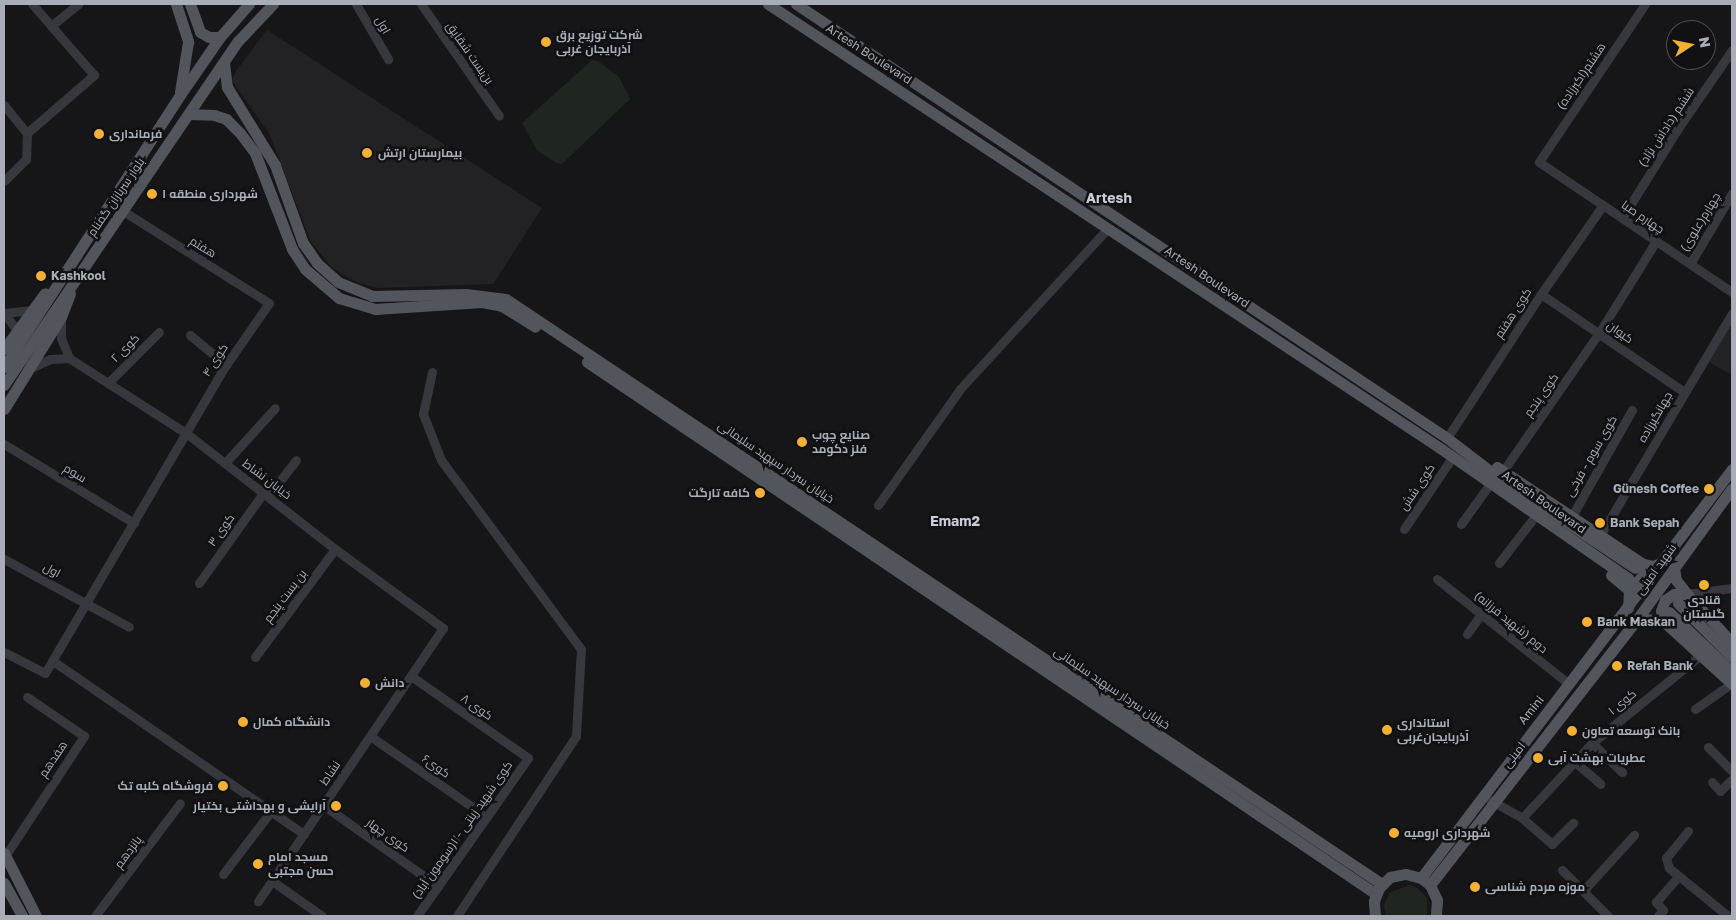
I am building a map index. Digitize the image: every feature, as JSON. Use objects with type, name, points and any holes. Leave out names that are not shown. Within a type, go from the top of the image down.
[{"type":"main road","points":[[176,4],[188,42],[180,95]]},
{"type":"main road","points":[[190,4],[200,32],[209,37],[220,37]]},
{"type":"main road","name":"بلوار سربازان گمنام","points":[[4,367],[180,95],[220,37],[249,4]]},
{"type":"main road","name":"بلوار سربازان گمنام","points":[[4,385],[238,41],[273,4]]},
{"type":"main road","name":"Artesh Boulevard","points":[[768,4],[1440,448],[1626,581]]},
{"type":"main road","name":"Artesh Boulevard","points":[[796,4],[1116,215],[1447,438],[1494,474],[1639,566]]},
{"type":"main road","name":"خیابان سردار سپهبد سلیمانی","points":[[224,62],[226,87],[275,165],[303,243],[317,263],[338,282],[382,297],[466,294],[506,299],[1382,884]]},
{"type":"main road","name":"خیابان سردار سپهبد سلیمانی","points":[[190,114],[214,114],[226,119],[240,133],[255,153],[292,249],[304,270],[339,298],[375,309],[473,302],[502,306],[1376,894]]},
{"type":"main road","points":[[1108,228],[1116,215]]},
{"type":"main road","points":[[4,349],[31,310],[66,269]]},
{"type":"main road","points":[[4,409],[61,317],[78,276]]},
{"type":"main road","points":[[1440,448],[1487,488],[1532,520],[1626,581],[1633,585],[1644,573],[1639,566],[1601,534],[1503,471],[1447,438]]},
{"type":"main road","name":"شهید امینی","points":[[1664,561],[1732,469]]},
{"type":"main road","name":"شهید امینی","points":[[1638,618],[1732,488]]},
{"type":"main road","points":[[1639,566],[1653,566],[1664,561]]},
{"type":"main road","name":"Amini","points":[[1425,881],[1482,794],[1628,610],[1664,561]]},
{"type":"main road","points":[[1674,568],[1676,580],[1732,643]]},
{"type":"main road","points":[[1626,581],[1630,596],[1628,610]]},
{"type":"main road","points":[[1687,594],[1674,594],[1666,600],[1661,611],[1732,683]]},
{"type":"main road","points":[[1678,603],[1732,657]]},
{"type":"main road","points":[[1638,618],[1666,616],[1732,672]]},
{"type":"main road","name":"امینی","points":[[1425,881],[1495,803],[1638,618]]},
{"type":"main road","points":[[4,854],[36,916]]},
{"type":"main road","points":[[1375,916],[1376,894],[1382,884],[1398,875],[1425,881],[1437,900],[1436,916]]},
{"type":"main road","points":[[4,883],[22,916]]},
{"type":"street","points":[[27,133],[94,75],[32,4]]},
{"type":"street","points":[[51,26],[78,4]]},
{"type":"street","name":"اول","points":[[356,4],[388,59]]},
{"type":"street","name":"بن‌بست شقایق","points":[[421,4],[499,116]]},
{"type":"street","name":"هشتم(اکبرزاده)","points":[[1539,162],[1644,4]]},
{"type":"street","name":"ششم (داداش نژاد)","points":[[1622,218],[1677,130],[1732,50]]},
{"type":"street","points":[[4,105],[27,133],[26,159],[4,181]]},
{"type":"street","name":"چهارم صبا","points":[[1539,162],[1732,292]]},
{"type":"street","name":"چهارم(علوی)","points":[[1690,264],[1732,194]]},
{"type":"street","name":"کوی هفتم","points":[[1447,438],[1540,294],[1603,205]]},
{"type":"street","name":"هفتم","points":[[123,211],[269,303]]},
{"type":"street","points":[[878,506],[960,389],[1108,228]]},
{"type":"street","name":"کوی پنجم","points":[[1503,471],[1598,333],[1656,241]]},
{"type":"street","name":"کیوان","points":[[1540,294],[1684,392]]},
{"type":"street","name":"کوی ۴","points":[[53,661],[226,365],[269,303]]},
{"type":"street","points":[[4,313],[31,310]]},
{"type":"street","points":[[4,313],[17,330]]},
{"type":"street","name":"جهانگیرزاده","points":[[1601,534],[1732,313]]},
{"type":"street","points":[[31,368],[50,359],[69,358],[61,338],[61,317]]},
{"type":"street","name":"کوی ۲","points":[[108,383],[160,332]]},
{"type":"street","points":[[190,335],[226,365]]},
{"type":"street","name":"خیابان نشاط","points":[[69,358],[186,433],[266,493],[335,549],[443,628]]},
{"type":"street","points":[[432,372],[423,414],[441,460],[581,649],[576,736],[458,916]]},
{"type":"street","points":[[225,463],[275,408]]},
{"type":"street","name":"کوی سوم - فرخی","points":[[1572,516],[1632,410]]},
{"type":"street","name":"سوم","points":[[4,444],[134,522]]},
{"type":"street","name":"کوی شش","points":[[1404,529],[1451,459]]},
{"type":"street","points":[[266,493],[296,460]]},
{"type":"street","points":[[1460,524],[1487,488]]},
{"type":"street","name":"کوی ۳","points":[[199,584],[266,493]]},
{"type":"street","points":[[1499,563],[1532,520]]},
{"type":"street","name":"بن بست پنجم","points":[[255,656],[335,549]]},
{"type":"street","name":"اول","points":[[4,559],[129,627]]},
{"type":"street","name":"دوم (شهید فرزانه)","points":[[1437,579],[1569,684]]},
{"type":"street","points":[[1687,594],[1732,588]]},
{"type":"street","points":[[1467,634],[1481,614]]},
{"type":"street","name":"نشاط","points":[[258,901],[443,628]]},
{"type":"street","points":[[4,652],[46,673],[53,661],[304,834]]},
{"type":"street","name":"کوی ۱","points":[[1522,818],[1592,743],[1702,654]]},
{"type":"street","name":"کوی ۸","points":[[411,676],[528,758]]},
{"type":"street","points":[[1695,709],[1732,683]]},
{"type":"street","name":"هفدهم","points":[[4,854],[84,736],[27,697]]},
{"type":"street","name":"کوی۶","points":[[370,736],[487,817]]},
{"type":"street","points":[[1592,743],[1622,772]]},
{"type":"street","points":[[1708,747],[1732,770]]},
{"type":"street","name":"کوی شهید زینتی -۱۱(سومون آباد)","points":[[417,916],[528,758]]},
{"type":"street","points":[[1574,761],[1600,784]]},
{"type":"street","points":[[1712,782],[1720,791],[1732,779]]},
{"type":"street","points":[[1482,794],[1522,818],[1552,844],[1574,823]]},
{"type":"street","name":"پانزدهم","points":[[95,916],[180,803]]},
{"type":"street","name":"کوی چهار","points":[[323,805],[438,886]]},
{"type":"street","points":[[223,874],[271,811]]},
{"type":"street","points":[[1688,831],[1666,858],[1668,868],[1677,878],[1728,916]]},
{"type":"street","points":[[1583,891],[1634,835]]},
{"type":"street","points":[[1562,870],[1608,916]]},
{"type":"street","points":[[1658,916],[1663,910],[1656,902],[1677,878]]},
{"type":"street","points":[[272,881],[322,916]]},
{"type":"shaded area","name":"بیمارستان ارتش","points":[[267,30],[542,208],[493,284],[377,288],[356,282],[332,268],[311,242],[269,133],[232,81],[236,71]]},
{"type":"shaded area","points":[[592,60],[598,61],[619,77],[630,99],[562,164],[556,163],[537,150],[522,123]]},
{"type":"shaded area","points":[[1730,323],[1732,324],[1732,375],[1707,361]]},
{"type":"shaded area","points":[[1409,885],[1416,887],[1427,898],[1427,916],[1386,916],[1384,906],[1389,893]]},
{"type":"place","name":"شرکت توزیع برق آذربایجان غربی","points":[[546,42]]},
{"type":"place","name":"فرمانداری","points":[[99,134]]},
{"type":"place","name":"بیمارستان ارتش","points":[[367,153]]},
{"type":"place","name":"شهرداری منطقه ۱","points":[[152,194]]},
{"type":"place","name":"Kashkool","points":[[41,276]]},
{"type":"place","name":"صنایع چوب فلز دکومد","points":[[802,442]]},
{"type":"place","name":"Günesh Coffee","points":[[1709,489]]},
{"type":"place","name":"کافه تارگت","points":[[760,493]]},
{"type":"place","name":"Bank Sepah","points":[[1600,523]]},
{"type":"place","name":"قنادی گلستان","points":[[1704,585]]},
{"type":"place","name":"Bank Maskan","points":[[1587,622]]},
{"type":"place","name":"Refah Bank","points":[[1617,666]]},
{"type":"place","name":"دانش","points":[[365,683]]},
{"type":"place","name":"دانشگاه کمال","points":[[243,722]]},
{"type":"place","name":"استانداری آذربایجان‌غربی","points":[[1387,730]]},
{"type":"place","name":"بانک توسعه تعاون","points":[[1572,731]]},
{"type":"place","name":"عطریات بهشت آبی","points":[[1538,758]]},
{"type":"place","name":"فروشگاه کلبه تک","points":[[223,786]]},
{"type":"place","name":"آرایشی و بهداشتی بختیار","points":[[336,806]]},
{"type":"place","name":"شهرداری ارومیه","points":[[1394,833]]},
{"type":"place","name":"مسجد امام حسن مجتبی","points":[[258,864]]},
{"type":"place","name":"موزه مردم شناسی","points":[[1475,887]]},
{"type":"district","name":"Artesh","points":[[1109,198]]},
{"type":"district","name":"Emam2","points":[[955,521]]}]
